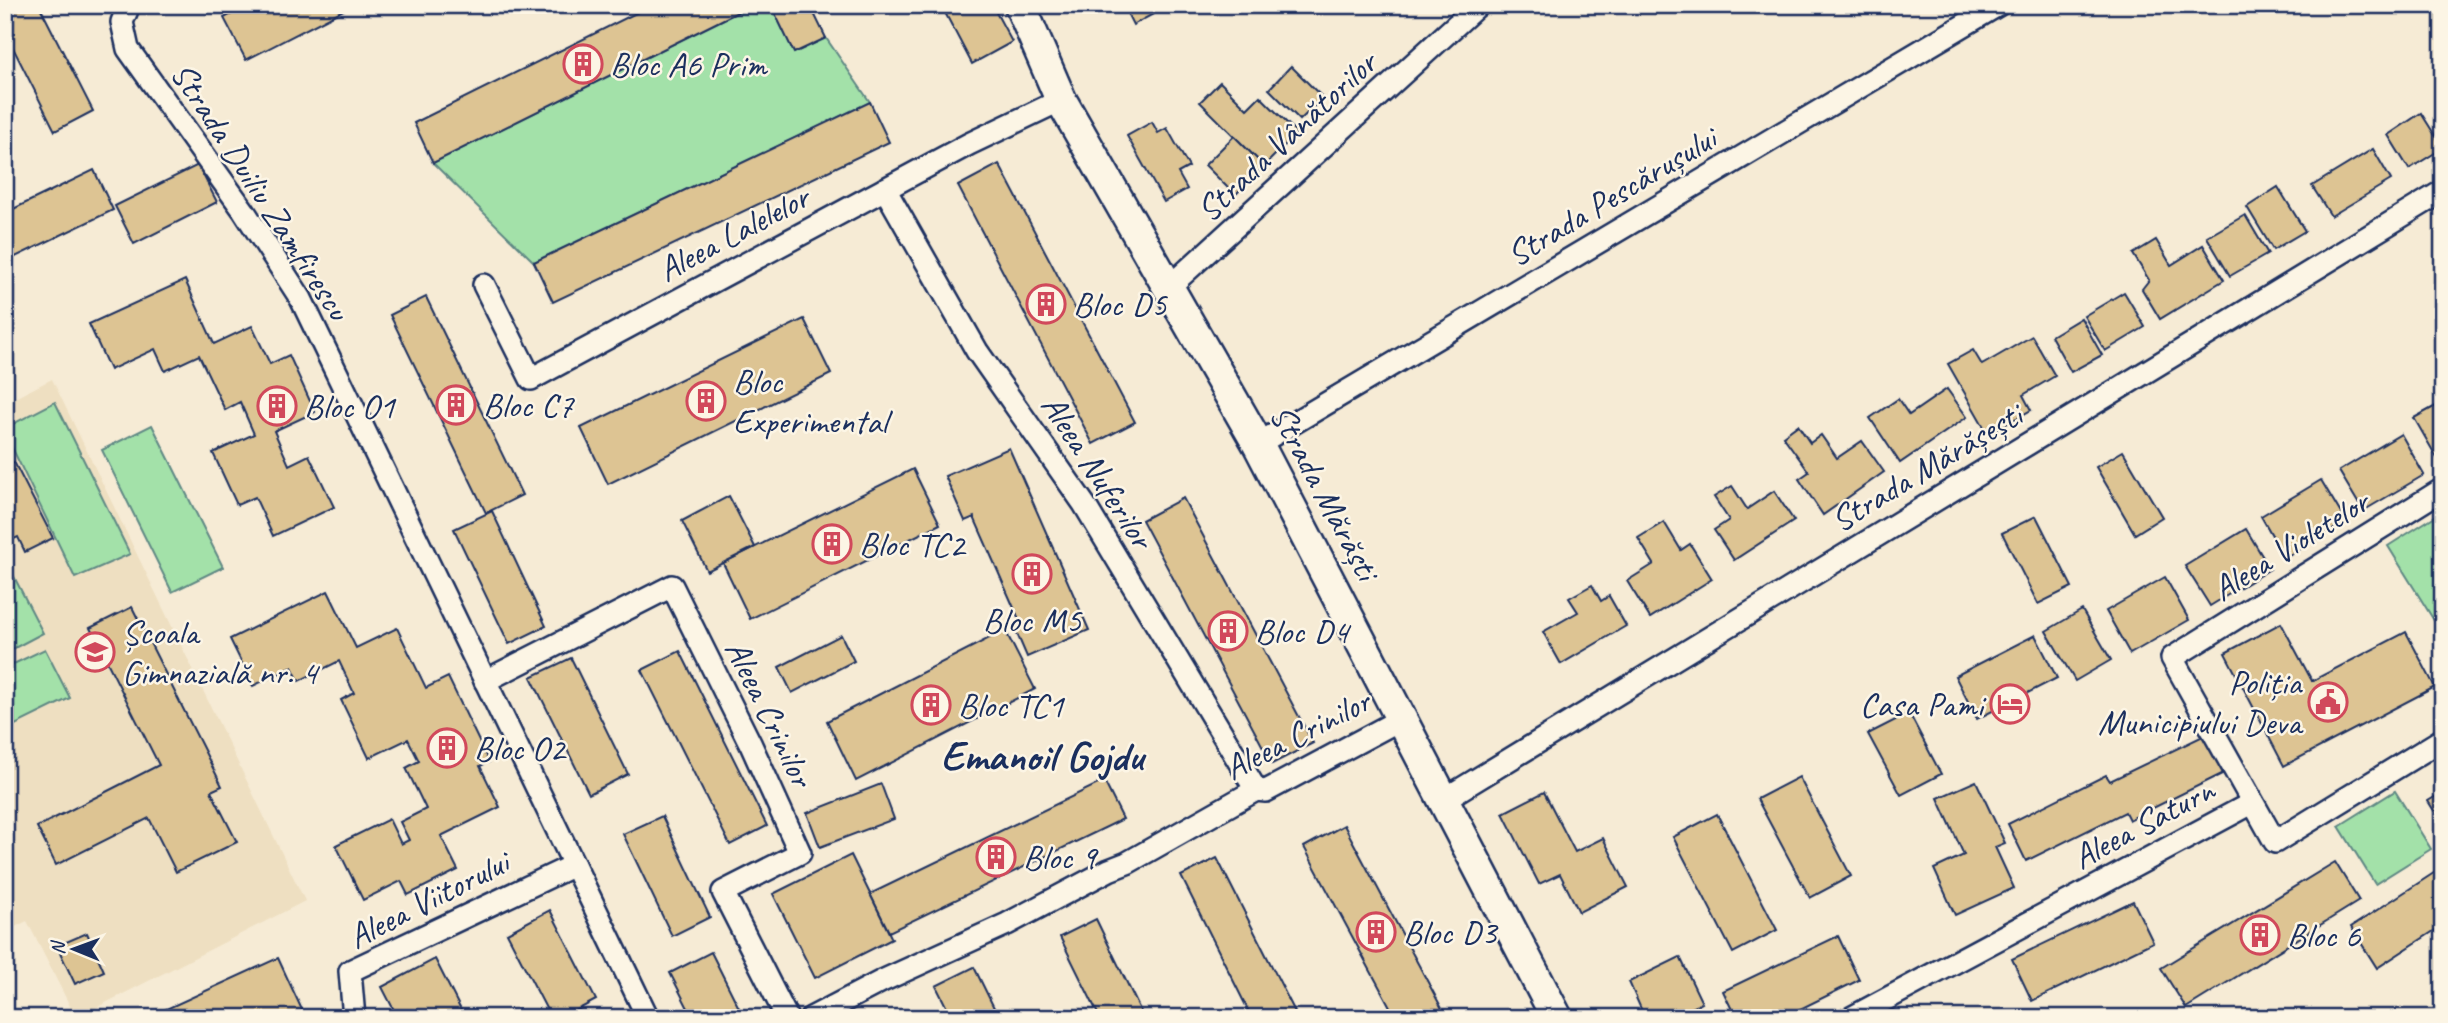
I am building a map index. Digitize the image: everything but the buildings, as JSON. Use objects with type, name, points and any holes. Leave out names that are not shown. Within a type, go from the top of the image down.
[{"type":"main road","name":"Strada Mărăști","points":[[1020,5],[1061,100],[1258,444],[1556,1018]]},
{"type":"street","name":"Strada Duiliu Zamfirescu","points":[[129,5],[122,22],[128,49],[244,211],[301,299],[648,1018]]},
{"type":"street","name":"Strada Vânătorilor","points":[[1169,287],[1478,5]]},
{"type":"street","name":"Strada Pescărușului","points":[[1258,444],[1998,5]]},
{"type":"street","name":"Aleea Lalelelor","points":[[484,285],[531,379],[970,144],[1061,100]]},
{"type":"street","name":"Aleea Nuferilor","points":[[886,189],[977,351],[1084,504],[1256,790]]},
{"type":"street","name":"Strada Mărășești","points":[[1443,800],[2443,191]]},
{"type":"street","name":"Aleea Violetelor","points":[[2252,803],[2172,657],[2443,489]]},
{"type":"street","name":"Aleea Crinilor","points":[[485,681],[672,586],[751,745],[800,853],[723,892],[786,1018]]},
{"type":"street","name":"Aleea Crinilor","points":[[811,1018],[882,981],[1007,924],[1127,863],[1256,790],[1266,791],[1401,719]]},
{"type":"street","name":"Aleea Saturn","points":[[1851,1018],[2252,803],[2276,842],[2443,739]]},
{"type":"street","name":"Aleea Viitorului","points":[[355,1018],[350,971],[574,865]]},
{"type":"shaded area","name":"Școala Gimnazială nr. 4","points":[[52,379],[305,901],[76,1018],[27,921],[5,932],[5,403]]},
{"type":"green space","points":[[752,5],[771,5],[794,53],[826,38],[870,102],[534,262],[433,163]]},
{"type":"green space","points":[[55,402],[130,554],[75,578],[5,433],[5,428]]},
{"type":"green space","points":[[152,425],[223,567],[172,592],[102,450]]},
{"type":"green space","points":[[2443,511],[2443,635],[2388,546]]},
{"type":"green space","points":[[8,565],[43,633],[5,653],[5,566]]},
{"type":"green space","points":[[45,649],[70,698],[5,730],[5,668]]},
{"type":"green space","points":[[2395,791],[2431,849],[2375,884],[2339,826]]},
{"type":"place","name":"Bloc A6 Prim","points":[[583,64]]},
{"type":"place","name":"Bloc D5","points":[[1046,304]]},
{"type":"place","name":"Bloc Experimental","points":[[706,401]]},
{"type":"place","name":"Bloc C7","points":[[456,405]]},
{"type":"place","name":"Bloc O1","points":[[277,406]]},
{"type":"place","name":"Bloc TC2","points":[[832,544]]},
{"type":"place","name":"Bloc M5","points":[[1032,574]]},
{"type":"place","name":"Bloc D4","points":[[1228,631]]},
{"type":"place","name":"Școala Gimnazială nr. 4","points":[[95,652]]},
{"type":"place","name":"Poliția Municipiului Deva","points":[[2328,702]]},
{"type":"place","name":"Casa Pami","points":[[2010,704]]},
{"type":"place","name":"Bloc TC1","points":[[931,705]]},
{"type":"place","name":"Bloc O2","points":[[447,748]]},
{"type":"place","name":"Bloc 9","points":[[996,857]]},
{"type":"place","name":"Bloc D3","points":[[1376,932]]},
{"type":"place","name":"Bloc 6","points":[[2260,935]]},
{"type":"district","name":"Emanoil Gojdu","points":[[1042,755]]}]
